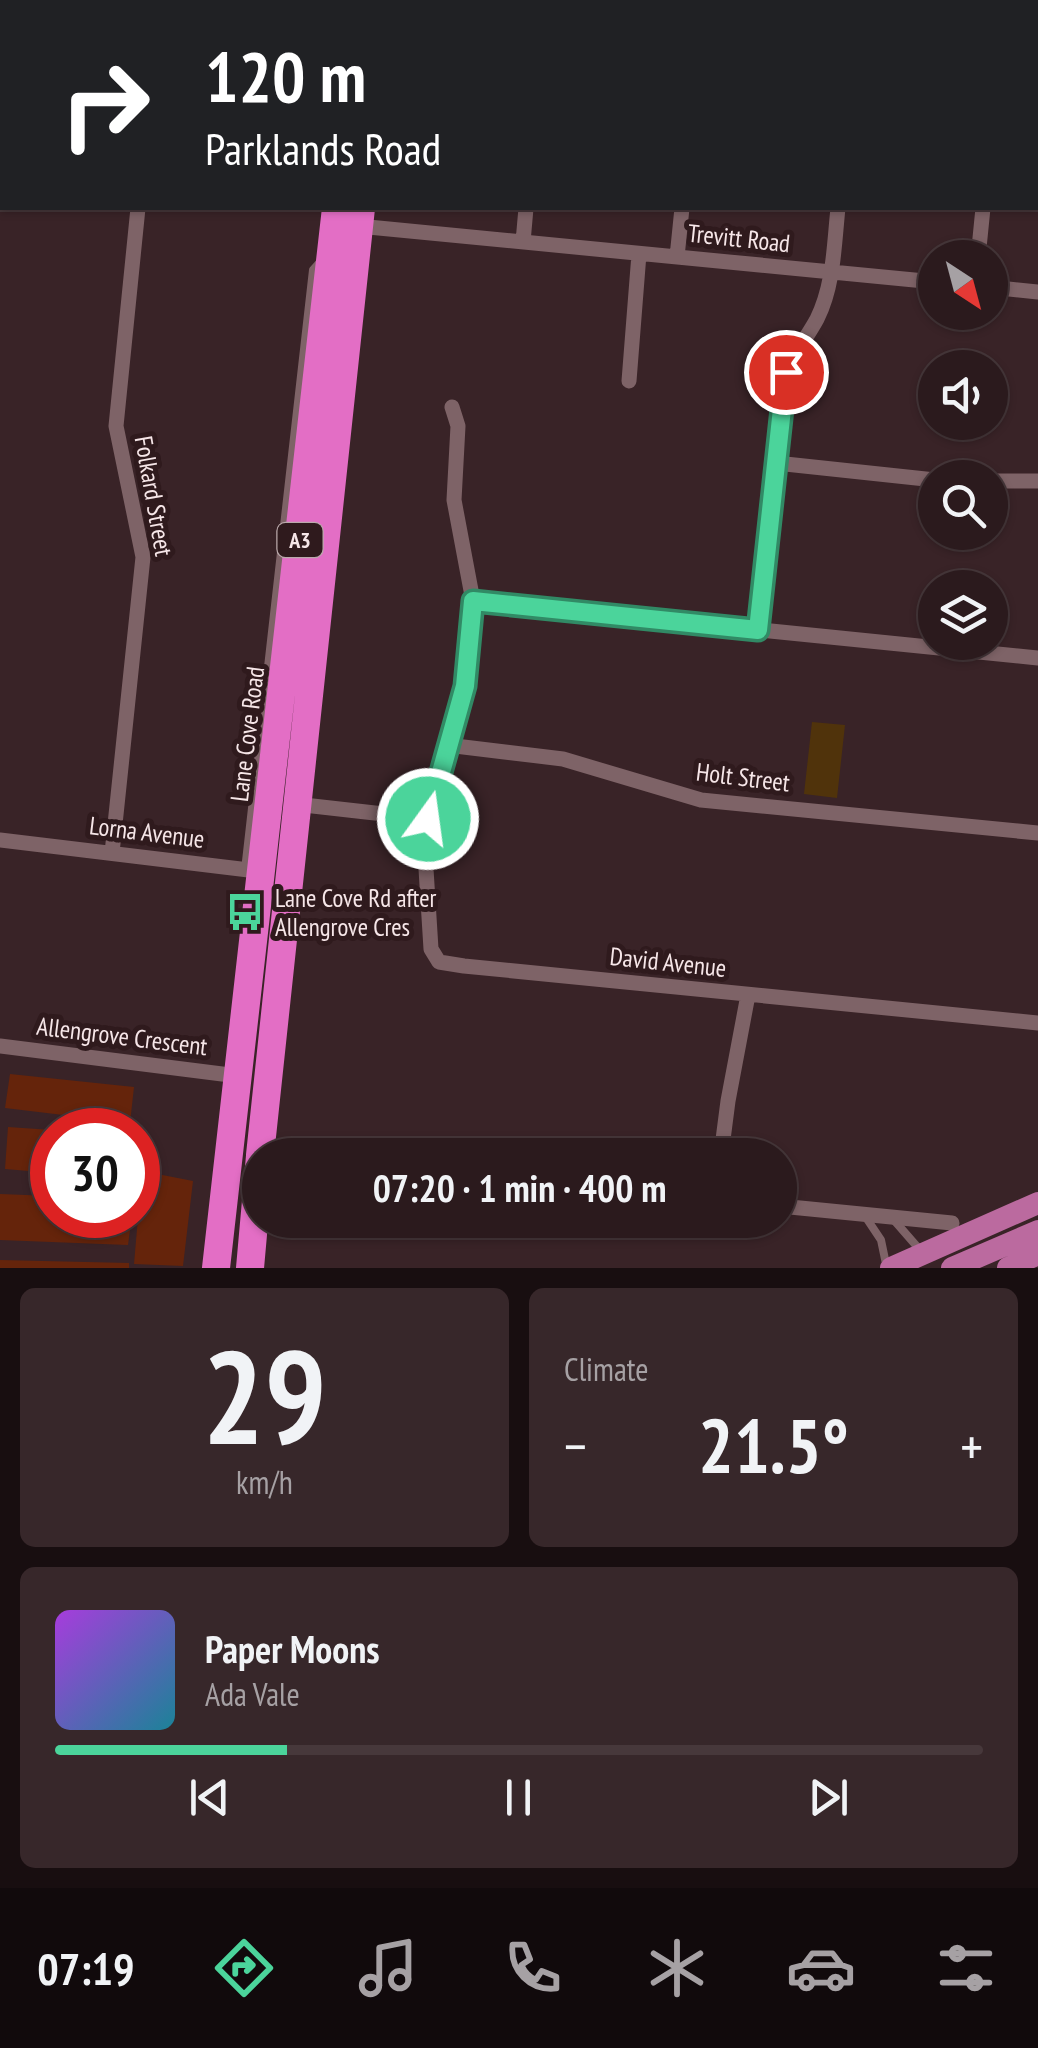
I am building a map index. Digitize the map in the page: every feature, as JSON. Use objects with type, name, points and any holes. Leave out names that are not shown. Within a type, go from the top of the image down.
[{"type":"highway","name":"Lane Cove Road","points":[[216,1268],[265,872],[336,210]]},
{"type":"highway","name":"Lane Cove Road","points":[[260,1138],[265,872],[295,804],[360,217]]},
{"type":"highway","name":"Lane Cove Road","points":[[250,1268],[253,1238]]},
{"type":"main road","points":[[889,1268],[1038,1203]]},
{"type":"main road","points":[[952,1268],[1038,1230]]},
{"type":"main road","points":[[1008,1268],[1038,1254]]},
{"type":"street","name":"Folkard Street","points":[[112,853],[143,557],[116,426],[138,210]]},
{"type":"street","points":[[522,242],[526,210]]},
{"type":"street","points":[[676,257],[682,210]]},
{"type":"street","points":[[758,630],[786,372],[817,318],[831,272],[838,210]]},
{"type":"street","points":[[980,240],[983,210]]},
{"type":"street","name":"Trevitt Road","points":[[360,217],[522,242],[918,280]]},
{"type":"street","points":[[628,380],[639,254]]},
{"type":"street","points":[[1008,289],[1038,292]]},
{"type":"street","points":[[295,804],[428,819],[465,686],[473,601],[454,500],[458,426],[452,407]]},
{"type":"street","points":[[776,463],[918,478]]},
{"type":"street","points":[[1008,480],[1038,481]]},
{"type":"street","points":[[473,601],[1038,658]]},
{"type":"street","name":"Holt Street","points":[[447,745],[563,759],[701,800],[1038,833]]},
{"type":"street","name":"David Avenue","points":[[428,819],[424,854],[429,938],[440,962],[1038,1023]]},
{"type":"street","name":"Lorna Avenue","points":[[0,840],[265,872]]},
{"type":"street","points":[[724,1138],[748,995]]},
{"type":"street","name":"Allengrove Crescent","points":[[0,1046],[238,1076]]},
{"type":"street","points":[[797,1208],[952,1223]]},
{"type":"lane","points":[[865,1216],[881,1240],[889,1268]]},
{"type":"lane","points":[[893,1219],[923,1254]]},
{"type":"shaded area","points":[[812,722],[845,725],[837,798],[804,794]]},
{"type":"building","points":[[10,1074],[134,1087],[132,1108],[30,1111],[5,1108]]},
{"type":"building","points":[[8,1127],[30,1128],[30,1171],[5,1169]]},
{"type":"building","points":[[160,1175],[193,1181],[183,1266],[134,1264],[136,1238],[160,1238]]},
{"type":"building","points":[[0,1194],[30,1195],[30,1238],[129,1238],[128,1245],[0,1240]]},
{"type":"building","points":[[0,1260],[129,1263],[129,1268],[0,1268]]},
{"type":"place","name":"Lane Cove Rd after Allengrove Cres","points":[[245,912]]},
{"type":"route","points":[[428,819],[465,686],[473,601],[758,630],[786,372]]}]
